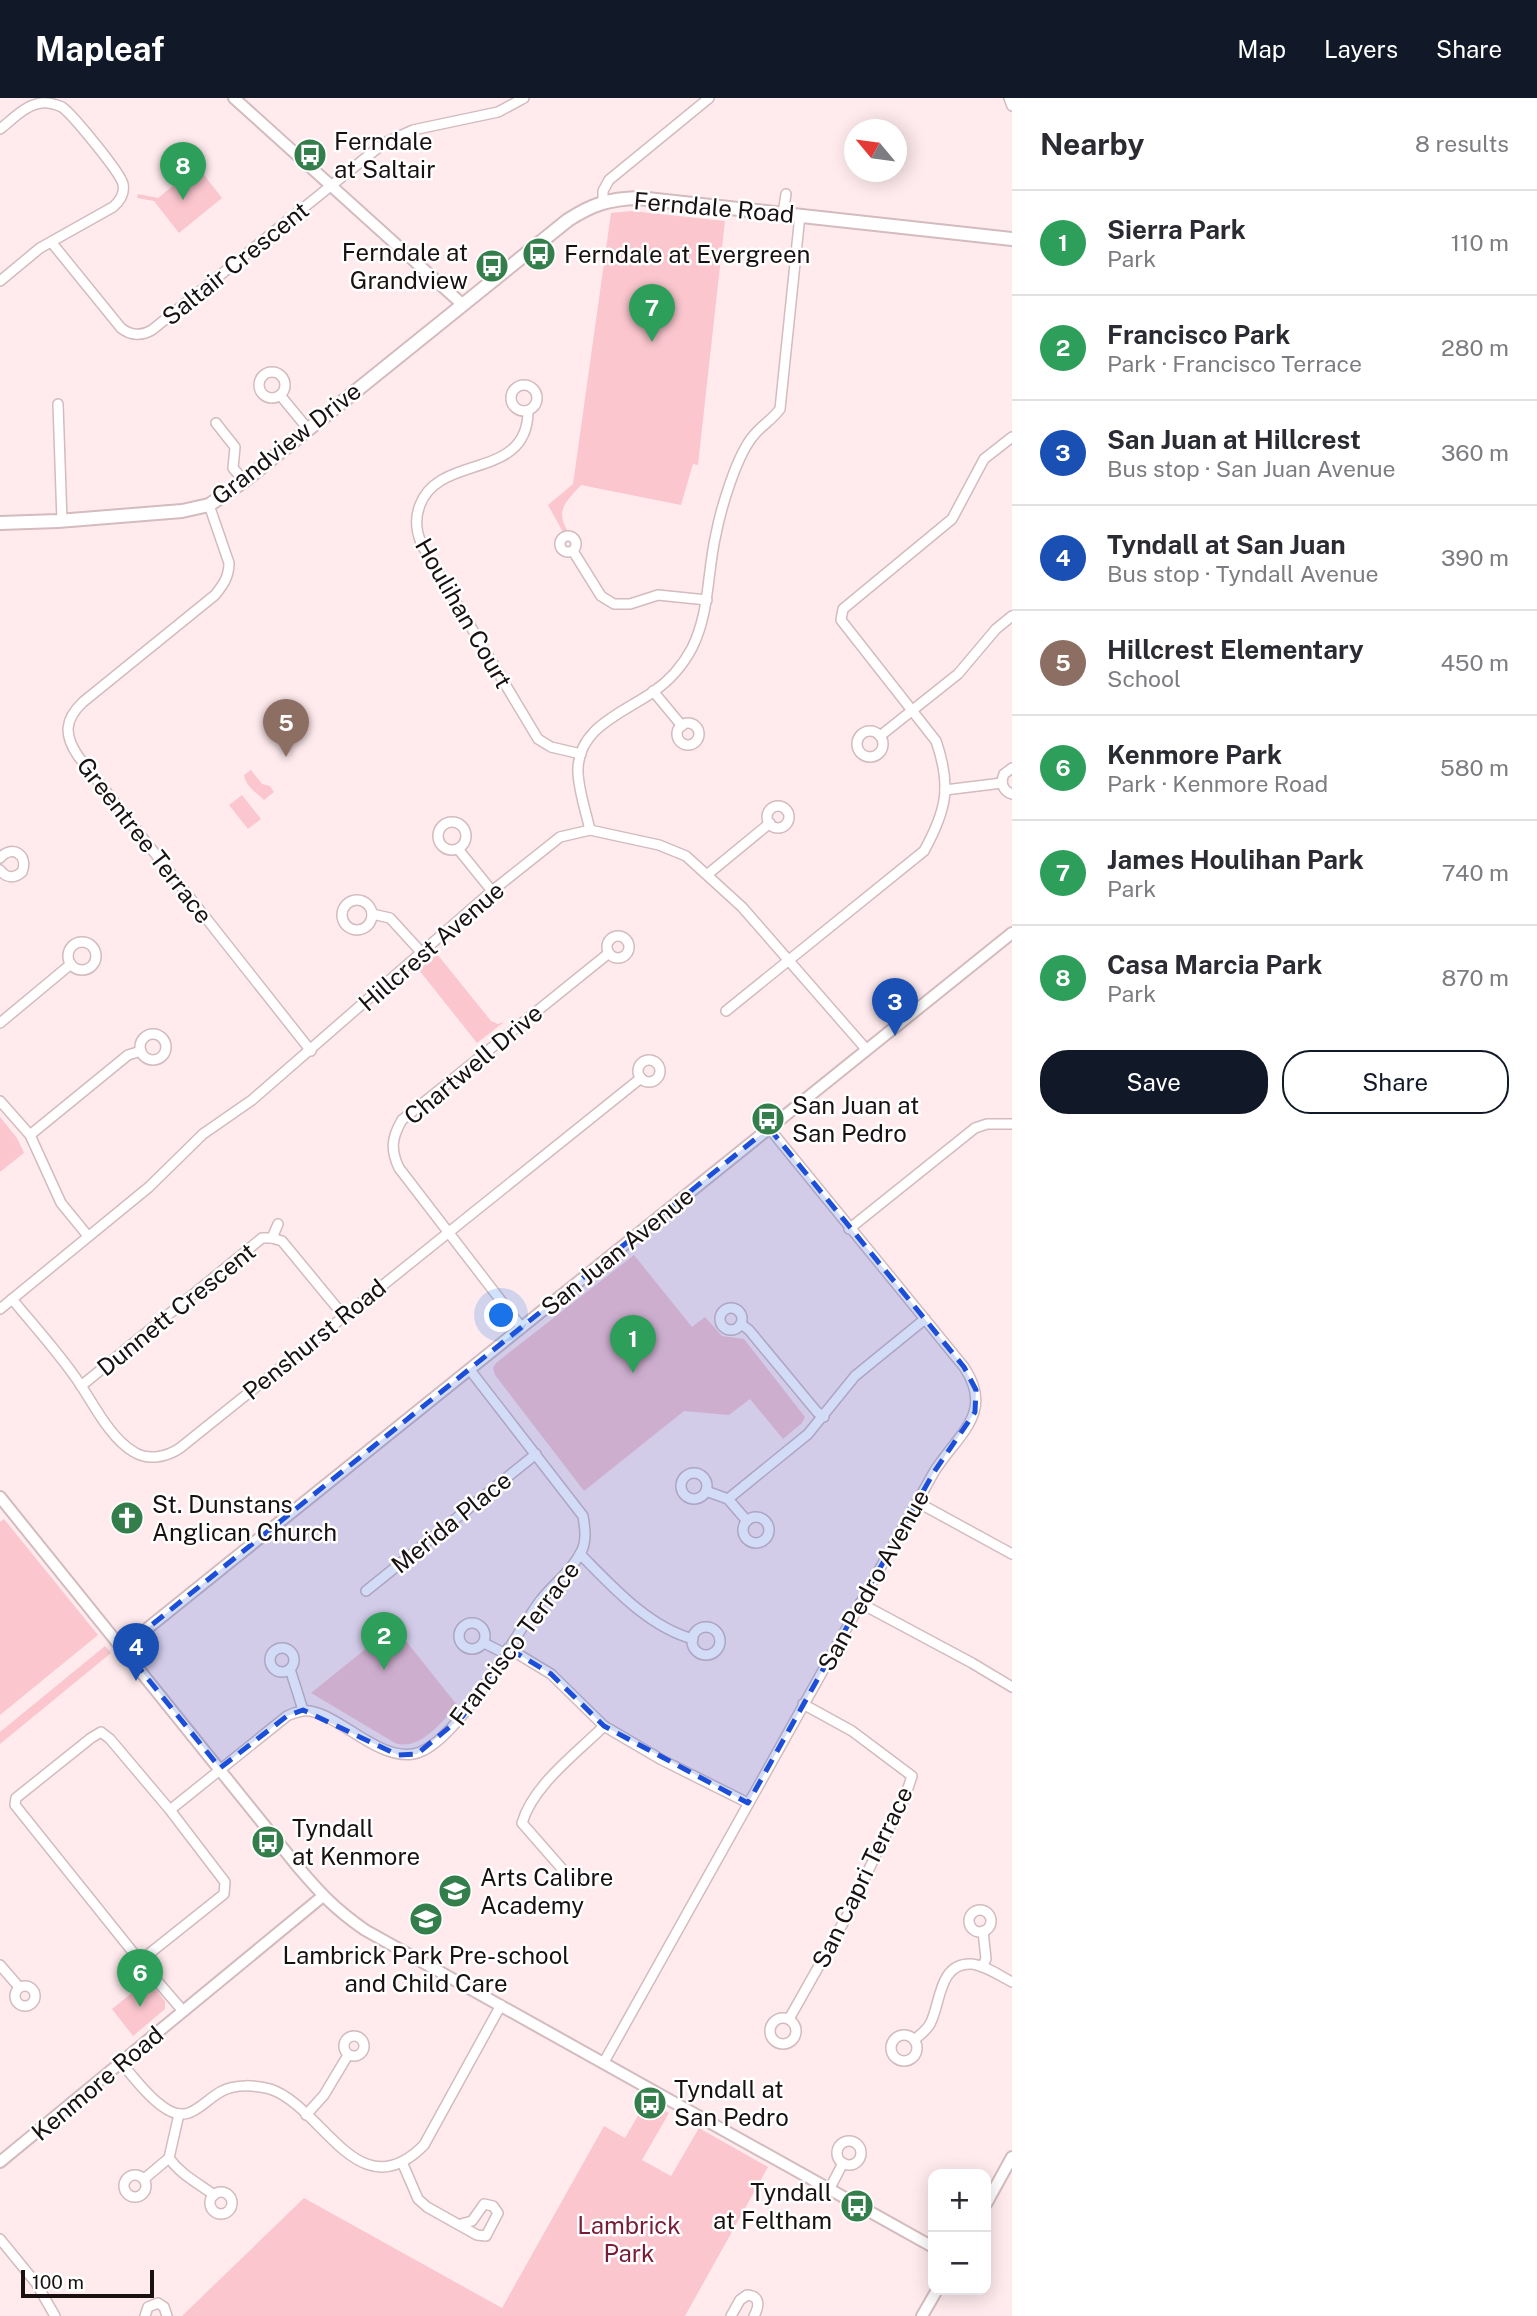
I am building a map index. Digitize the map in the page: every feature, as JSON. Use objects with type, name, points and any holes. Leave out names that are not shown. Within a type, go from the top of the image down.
[{"type":"main road","name":"Ferndale Road","points":[[462,304],[568,220],[603,201],[638,198],[1012,239]]},
{"type":"main road","name":"Grandview Drive","points":[[0,523],[182,511],[209,505],[244,481],[462,304]]},
{"type":"street","points":[[234,98],[462,304]]},
{"type":"street","points":[[331,185],[375,149],[403,133],[498,112],[524,98]]},
{"type":"street","points":[[603,201],[603,191],[609,180],[709,98]]},
{"type":"street","points":[[1009,98],[1012,106]]},
{"type":"street","points":[[0,129],[31,106],[44,103],[57,105],[69,114],[122,181],[123,194],[116,205],[40,248],[0,281]]},
{"type":"street","name":"Saltair Crescent","points":[[52,243],[121,328],[133,334],[143,334],[152,330],[331,185]]},
{"type":"street","points":[[783,213],[786,194]]},
{"type":"street","points":[[590,830],[578,771],[581,754],[590,735],[606,720],[653,691],[674,673],[691,650],[701,626],[716,534],[736,468],[753,436],[772,421],[779,409],[800,215]]},
{"type":"street","points":[[280,395],[309,429]]},
{"type":"street","points":[[58,404],[62,521]]},
{"type":"street","name":"Houlihan Court","points":[[527,411],[528,423],[524,434],[509,452],[485,465],[449,475],[428,490],[417,512],[416,525],[423,547],[538,739],[551,747],[581,754]]},
{"type":"street","points":[[216,423],[235,447],[233,468],[244,481]]},
{"type":"street","points":[[726,1011],[924,851],[938,827],[946,790],[936,741],[841,620],[843,609],[952,519],[984,460],[1012,437]]},
{"type":"street","name":"Greentree Terrace","points":[[209,505],[229,563],[225,581],[215,595],[83,702],[71,718],[68,739],[78,756],[311,1051]]},
{"type":"street","points":[[573,551],[601,596],[614,604],[629,604],[658,595],[707,600]]},
{"type":"street","points":[[880,736],[958,674],[996,629],[1012,616]]},
{"type":"street","points":[[653,691],[682,726]]},
{"type":"street","points":[[1012,768],[1004,774],[1002,783],[1006,791],[1012,794]]},
{"type":"street","points":[[946,790],[1002,783]]},
{"type":"street","points":[[708,874],[770,823]]},
{"type":"street","name":"Hillcrest Avenue","points":[[1,1305],[12,1299],[149,1187],[203,1134],[246,1106],[492,891],[560,837],[590,830],[659,845],[686,856],[742,907],[866,1049]]},
{"type":"street","points":[[458,849],[492,891]]},
{"type":"street","points":[[0,858],[7,852],[15,851],[22,855],[25,864],[22,872],[14,877],[1,872]]},
{"type":"street","points":[[372,914],[390,918],[421,952]]},
{"type":"street","name":"San Juan Avenue","points":[[123,1648],[1012,933]]},
{"type":"street","name":"Chartwell Drive","points":[[522,1328],[399,1168],[393,1156],[394,1133],[402,1120],[609,953]]},
{"type":"street","points":[[0,1023],[71,964]]},
{"type":"street","points":[[30,1135],[128,1055],[141,1051]]},
{"type":"street","name":"Penshurst Road","points":[[12,1299],[81,1386],[93,1408],[128,1448],[145,1457],[164,1456],[180,1448],[640,1077]]},
{"type":"street","points":[[0,1101],[30,1135],[61,1203],[88,1236]]},
{"type":"street","points":[[849,1229],[975,1128],[987,1124],[1012,1124]]},
{"type":"street","name":"San Pedro Avenue","points":[[604,2062],[917,1502],[946,1453],[975,1412],[977,1401],[970,1377],[769,1128]]},
{"type":"street","name":"Dunnett Crescent","points":[[272,1238],[278,1224]]},
{"type":"street","name":"Dunnett Crescent","points":[[81,1386],[262,1238],[282,1241],[343,1315]]},
{"type":"street","points":[[728,1499],[808,1434],[855,1376],[925,1319]]},
{"type":"street","points":[[741,1324],[824,1417]]},
{"type":"street","name":"Francisco Terrace","points":[[303,1710],[321,1714],[398,1755],[417,1754],[433,1745],[463,1716],[541,1599],[580,1554],[585,1536],[583,1516],[470,1370]]},
{"type":"street","name":"Merida Place","points":[[366,1591],[536,1454]]},
{"type":"street","points":[[706,1491],[728,1499],[747,1521]]},
{"type":"street","points":[[0,1497],[323,1896],[341,1913],[365,1930],[928,2244]]},
{"type":"street","points":[[917,1502],[1012,1554]]},
{"type":"street","points":[[580,1554],[637,1608],[682,1636],[692,1639]]},
{"type":"street","points":[[860,1603],[1012,1687]]},
{"type":"street","points":[[484,1643],[506,1650],[551,1674],[604,1726],[663,1760],[748,1803]]},
{"type":"street","points":[[170,1810],[287,1716],[303,1710],[290,1669]]},
{"type":"street","name":"San Capri Terrace","points":[[789,2019],[847,1916],[905,1797],[912,1776],[852,1731],[803,1704]]},
{"type":"street","points":[[579,1879],[564,1871],[522,1823],[526,1809],[536,1793],[604,1726]]},
{"type":"street","points":[[140,1961],[225,1894],[225,1882],[170,1810],[110,1739],[101,1732],[16,1798],[15,1805],[140,1961],[183,2011]]},
{"type":"street","name":"Kenmore Road","points":[[0,2162],[323,1896]]},
{"type":"street","points":[[982,1967],[986,1959],[983,1931]]},
{"type":"street","points":[[914,2040],[932,2020],[946,1977],[961,1966],[971,1964],[982,1967],[1012,1982]]},
{"type":"street","points":[[0,1965],[19,1987]]},
{"type":"street","points":[[121,2063],[160,2106],[179,2114],[192,2113],[226,2089],[250,2086],[276,2091],[291,2101],[336,2144],[362,2162],[379,2166],[402,2162],[424,2145],[501,2005]]},
{"type":"street","points":[[306,2115],[324,2095],[348,2054]]},
{"type":"street","points":[[144,2179],[169,2158],[179,2114]]},
{"type":"street","points":[[991,2195],[1012,2157]]},
{"type":"street","points":[[169,2158],[176,2167],[214,2195]]},
{"type":"street","points":[[402,2162],[418,2199],[427,2207],[461,2224]]},
{"type":"street","points":[[829,2190],[843,2164]]},
{"type":"street","points":[[0,2239],[36,2283],[55,2316]]},
{"type":"street","points":[[732,2316],[740,2300],[751,2295],[758,2301],[754,2316]]},
{"type":"street","points":[[922,2316],[934,2295]]},
{"type":"street","points":[[145,2316],[148,2307],[158,2304],[164,2307],[167,2316]]},
{"type":"highlighted area","points":[[769,1128],[964,1367],[976,1390],[975,1412],[934,1472],[748,1803],[604,1726],[551,1674],[508,1648],[463,1716],[417,1754],[398,1755],[303,1710],[287,1716],[220,1768],[123,1648]]},
{"type":"green space","points":[[197,166],[222,198],[179,233],[154,201],[137,198],[138,194],[158,198]]},
{"type":"green space","points":[[631,211],[725,221],[698,465],[693,464],[681,505],[581,485],[562,511],[567,530],[563,532],[548,505],[573,484],[611,213]]},
{"type":"green space","points":[[251,770],[262,784],[270,786],[274,792],[264,800],[245,779],[244,775]]},
{"type":"green space","points":[[242,795],[261,819],[248,829],[229,805]]},
{"type":"green space","points":[[437,954],[491,1021],[498,1024],[504,1022],[477,1043],[419,970]]},
{"type":"green space","points":[[0,1117],[17,1138],[24,1153],[0,1172]]},
{"type":"green space","points":[[634,1255],[692,1327],[705,1317],[722,1336],[744,1339],[805,1417],[802,1423],[783,1439],[750,1399],[729,1415],[684,1411],[584,1491],[495,1375],[493,1368]]},
{"type":"green space","points":[[4,1519],[98,1635],[0,1715],[0,1522]]},
{"type":"green space","points":[[394,1626],[457,1705],[430,1733],[404,1745],[395,1743],[311,1693]]},
{"type":"green space","points":[[105,1646],[111,1653],[0,1744],[0,1732]]},
{"type":"green space","points":[[148,1980],[165,2001],[165,2009],[133,2036],[112,2009]]},
{"type":"green space","name":"Lambrick Park","points":[[647,2100],[669,2113],[642,2160],[671,2176],[699,2128],[768,2167],[685,2316],[182,2316],[304,2198],[502,2308],[604,2126],[625,2138]]},
{"type":"place","name":"Ferndale at Saltair","points":[[310,155]]},
{"type":"place","name":"Casa Marcia Park","points":[[183,200]]},
{"type":"place","name":"Ferndale at Evergreen","points":[[539,254]]},
{"type":"place","name":"Ferndale at Grandview","points":[[492,266]]},
{"type":"place","name":"James Houlihan Park","points":[[652,342]]},
{"type":"place","name":"Hillcrest Elementary","points":[[286,757]]},
{"type":"place","name":"San Juan at Hillcrest","points":[[895,1036]]},
{"type":"place","name":"San Juan at San Pedro","points":[[768,1119]]},
{"type":"place","name":"Sierra Park","points":[[633,1373]]},
{"type":"place","name":"St. Dunstans Anglican Church","points":[[127,1518]]},
{"type":"place","name":"Francisco Park","points":[[384,1670]]},
{"type":"place","name":"Tyndall at San Juan","points":[[136,1681]]},
{"type":"place","name":"Tyndall at Kenmore","points":[[268,1842]]},
{"type":"place","name":"Arts Calibre Academy","points":[[455,1891]]},
{"type":"place","name":"Lambrick Park Pre-school and Child Care","points":[[426,1919]]},
{"type":"place","name":"Kenmore Park","points":[[140,2007]]},
{"type":"place","name":"Tyndall at San Pedro","points":[[650,2103]]},
{"type":"place","name":"Tyndall at Feltham","points":[[857,2206]]}]
